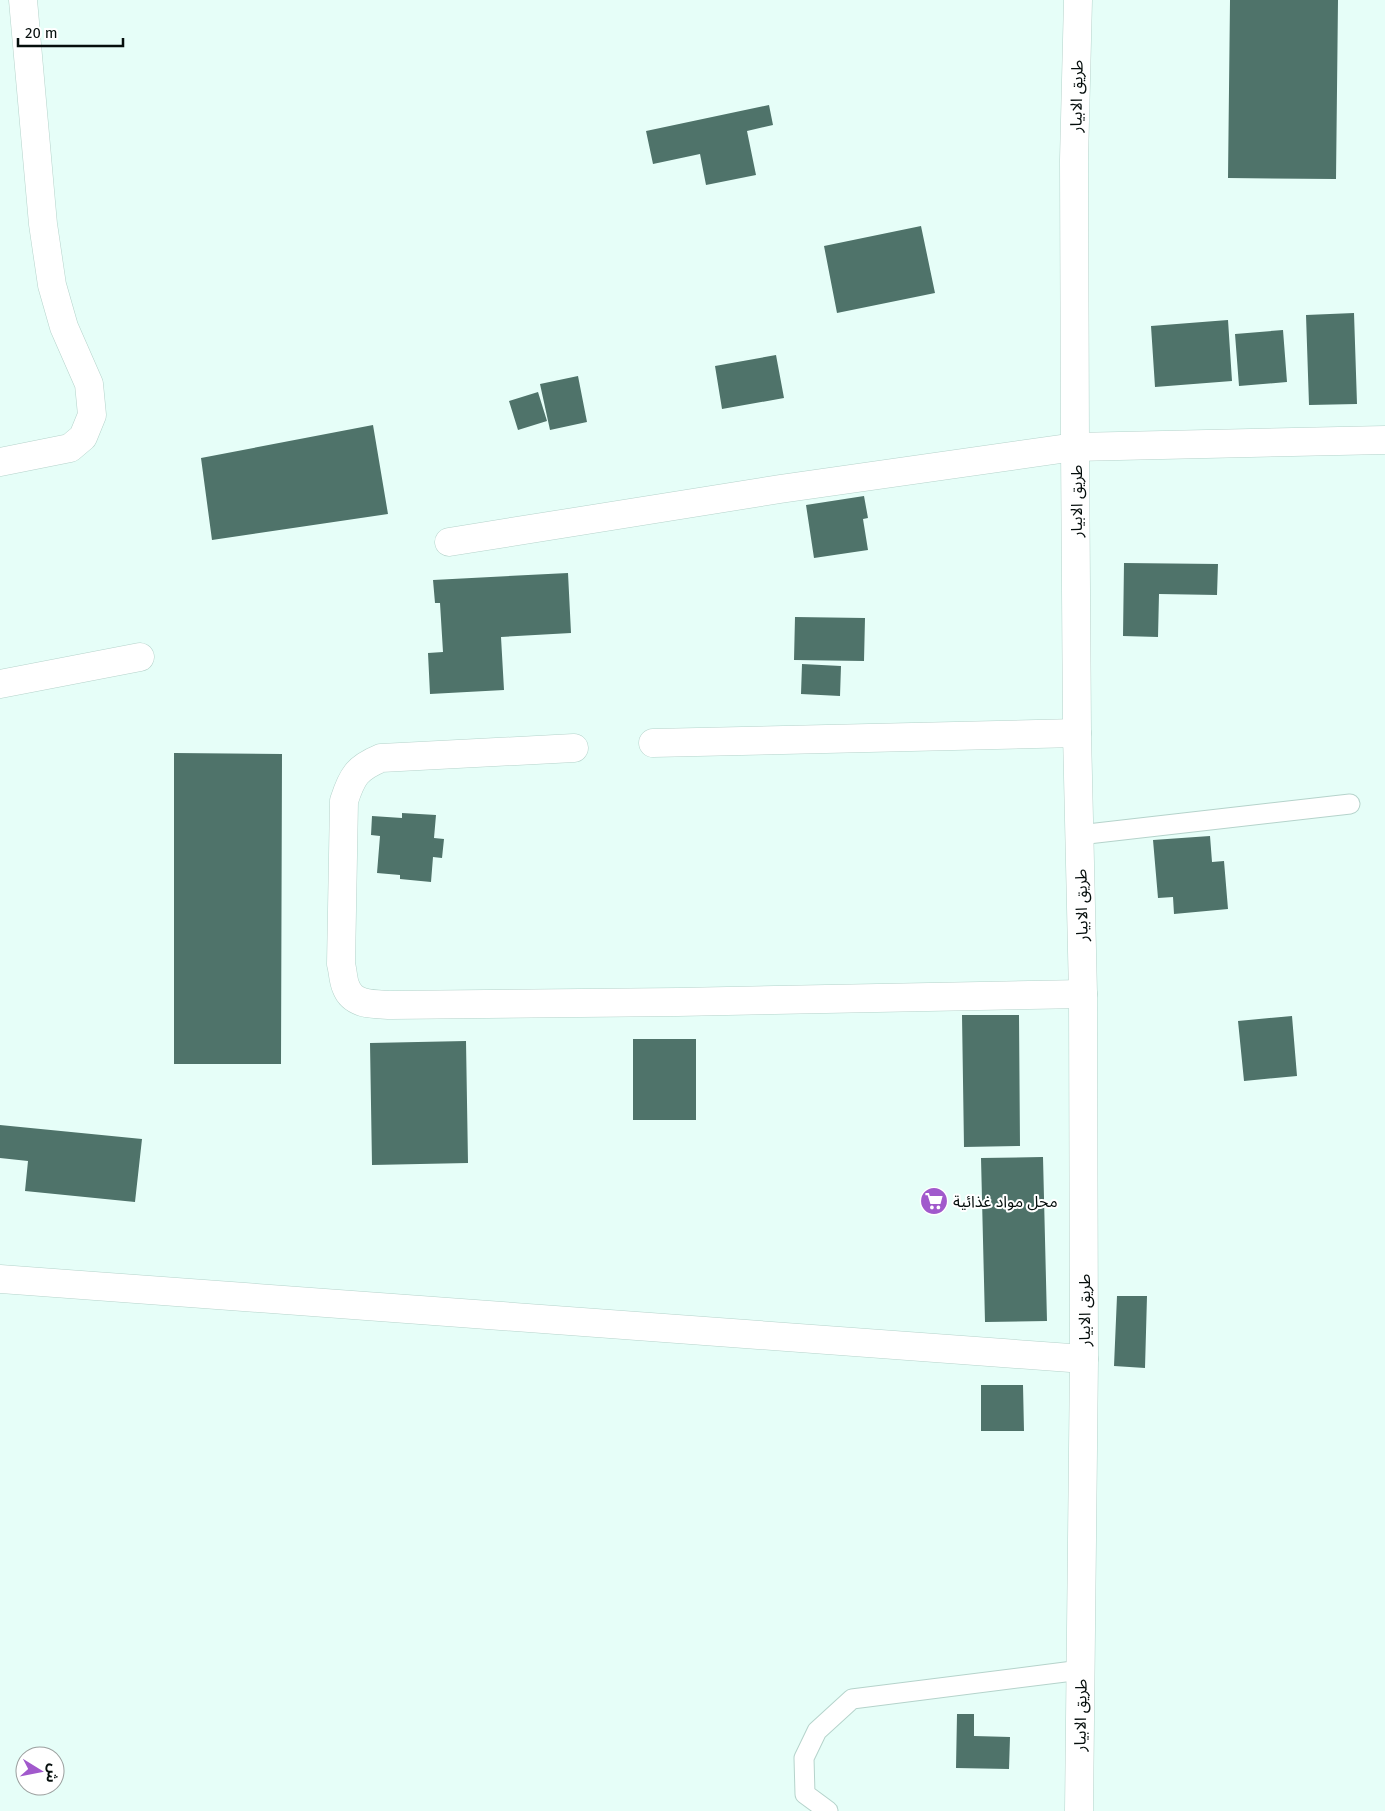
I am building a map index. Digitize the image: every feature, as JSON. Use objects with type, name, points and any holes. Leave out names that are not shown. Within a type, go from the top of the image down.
[{"type":"street","points":[[0,462],[70,448],[83,437],[92,414],[89,384],[64,327],[52,285],[43,224],[22,0]]},
{"type":"street","name":"طريق الابيار","points":[[1078,0],[1074,160],[1075,447],[1077,733],[1083,994],[1084,1359],[1079,1811]]},
{"type":"street","points":[[449,542],[780,489],[1075,447],[1385,440]]},
{"type":"street","points":[[0,684],[140,657]]},
{"type":"street","points":[[653,743],[1077,733]]},
{"type":"street","points":[[574,748],[381,758],[365,764],[357,773],[349,785],[344,801],[341,964],[346,988],[354,999],[370,1004],[401,1004],[1083,994]]},
{"type":"street","points":[[0,1279],[1084,1359]]},
{"type":"lane","points":[[1079,835],[1350,804]]},
{"type":"lane","points":[[828,1811],[805,1794],[804,1758],[817,1731],[852,1699],[1081,1670]]},
{"type":"building","points":[[1230,0],[1338,0],[1336,179],[1228,178]]},
{"type":"building","points":[[769,105],[773,125],[747,131],[756,175],[706,185],[700,154],[653,164],[646,131]]},
{"type":"building","points":[[921,226],[935,293],[837,313],[824,246]]},
{"type":"building","points":[[1354,313],[1357,404],[1309,405],[1306,315]]},
{"type":"building","points":[[1228,320],[1232,381],[1155,387],[1151,326]]},
{"type":"building","points":[[1283,330],[1287,382],[1239,386],[1235,334]]},
{"type":"building","points":[[776,355],[784,398],[722,409],[715,366]]},
{"type":"building","points":[[578,376],[587,422],[550,430],[540,384]]},
{"type":"building","points":[[538,392],[547,421],[518,430],[509,401]]},
{"type":"building","points":[[373,425],[388,514],[212,540],[201,458]]},
{"type":"building","points":[[864,496],[868,518],[863,519],[868,550],[814,558],[806,505]]},
{"type":"building","points":[[1124,563],[1218,564],[1217,595],[1159,594],[1158,637],[1123,636]]},
{"type":"building","points":[[568,573],[571,633],[501,637],[504,690],[430,694],[428,653],[443,652],[440,603],[435,603],[433,580]]},
{"type":"building","points":[[795,617],[865,618],[864,661],[794,660]]},
{"type":"building","points":[[802,664],[841,666],[840,696],[801,694]]},
{"type":"building","points":[[174,753],[282,754],[281,1064],[174,1064]]},
{"type":"building","points":[[402,813],[436,815],[434,838],[444,839],[442,858],[433,857],[431,882],[400,879],[400,875],[377,873],[380,836],[371,835],[372,816],[402,818]]},
{"type":"building","points":[[1210,836],[1212,862],[1224,861],[1228,909],[1174,914],[1173,897],[1158,898],[1153,840]]},
{"type":"building","points":[[962,1015],[1019,1015],[1020,1146],[964,1147]]},
{"type":"building","points":[[1292,1016],[1297,1076],[1244,1081],[1238,1021]]},
{"type":"building","points":[[633,1039],[696,1039],[696,1120],[633,1120]]},
{"type":"building","points":[[466,1041],[468,1163],[372,1165],[370,1043]]},
{"type":"building","points":[[0,1125],[142,1139],[135,1202],[25,1191],[28,1161],[0,1158]]},
{"type":"building","points":[[1043,1157],[1047,1321],[985,1322],[981,1158]]},
{"type":"building","points":[[1117,1296],[1147,1296],[1145,1368],[1114,1366]]},
{"type":"building","points":[[981,1385],[1023,1385],[1024,1431],[981,1431]]},
{"type":"building","points":[[957,1714],[974,1714],[974,1736],[1010,1737],[1009,1769],[956,1768]]},
{"type":"place","name":"محل مواد غذائية","points":[[934,1201]]}]
